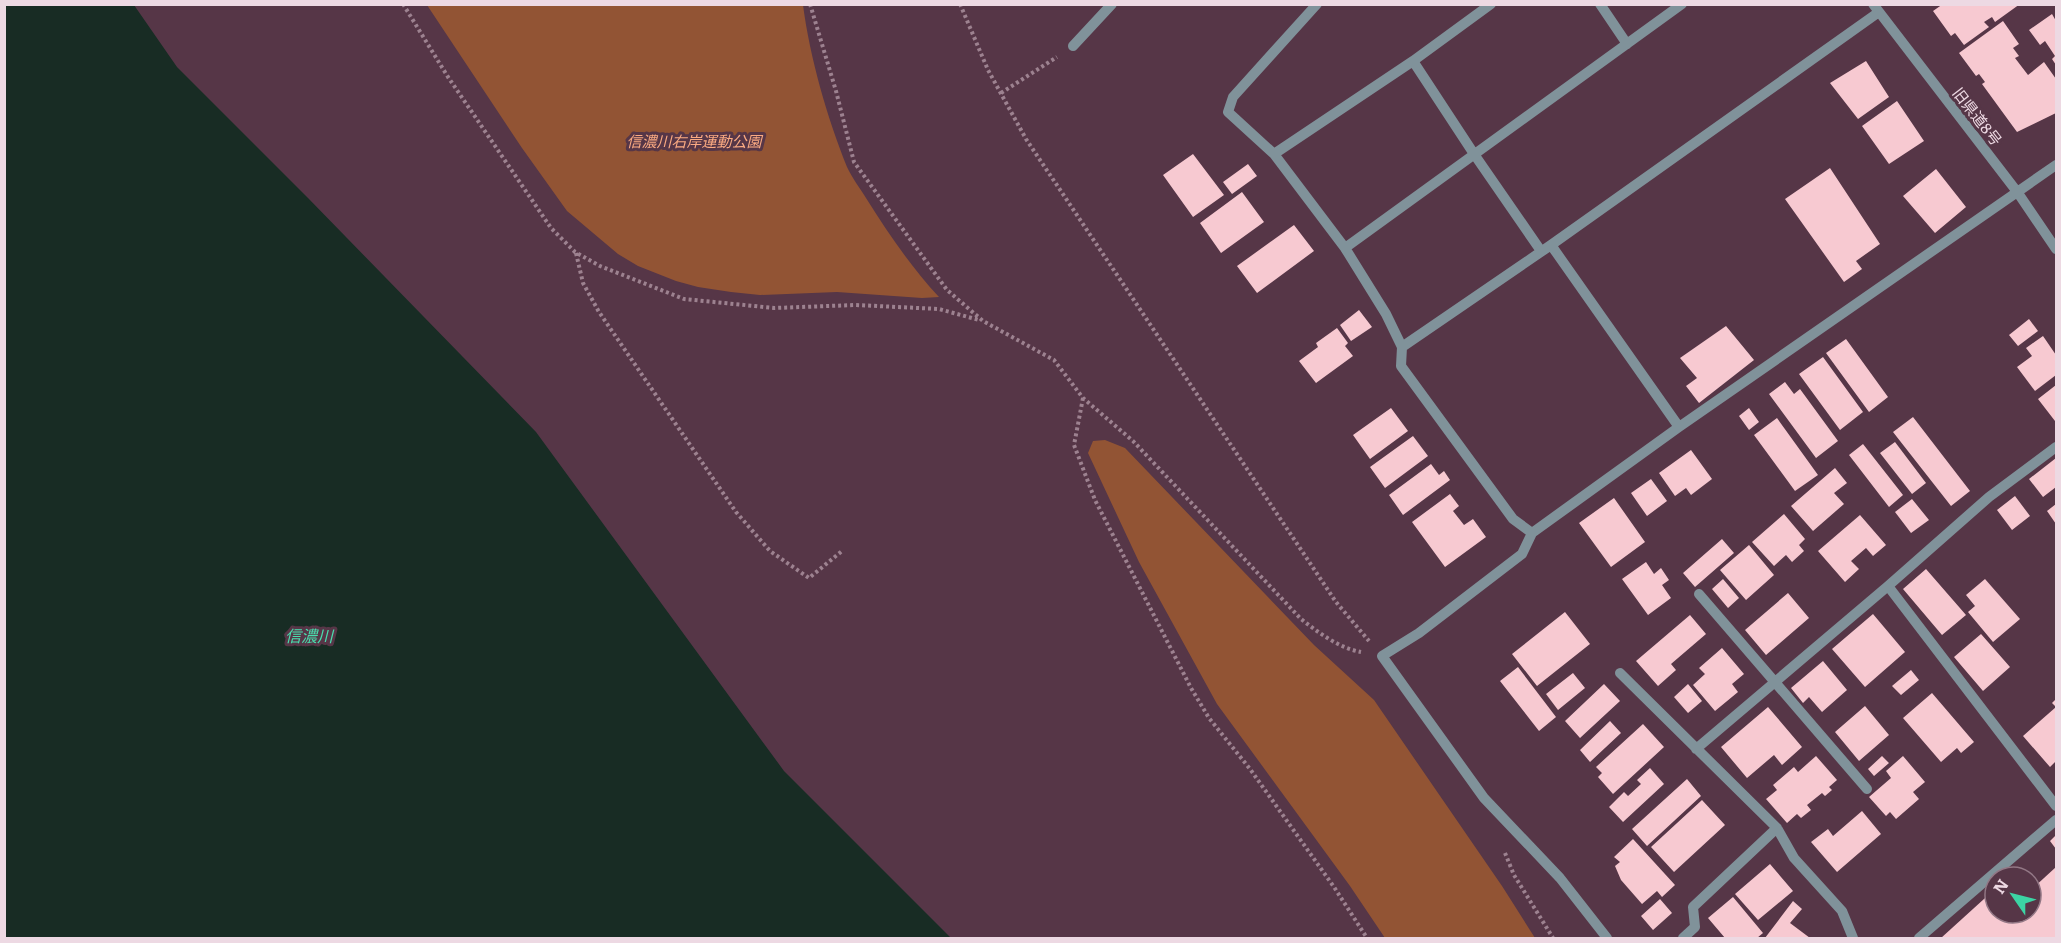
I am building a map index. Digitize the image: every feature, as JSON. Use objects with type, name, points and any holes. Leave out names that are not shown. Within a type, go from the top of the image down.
[{"type":"street","points":[[1073,46],[1112,4]]},
{"type":"street","points":[[1317,4],[1233,97],[1228,112],[1274,154],[1345,248],[1386,314],[1402,347],[1401,366],[1513,519],[1532,533]]},
{"type":"street","points":[[1274,154],[1413,61],[1491,4]]},
{"type":"street","points":[[1600,4],[1627,44]]},
{"type":"street","points":[[1345,248],[1682,4]]},
{"type":"street","points":[[1402,347],[1546,248],[1876,8]]},
{"type":"street","name":"旧県道8号","points":[[1876,8],[2018,193],[2056,249]]},
{"type":"street","points":[[1413,61],[1473,154],[1679,427]]},
{"type":"street","points":[[1607,939],[1560,878],[1484,798],[1382,656],[1419,633],[1522,554],[1532,533],[1679,427],[2056,165]]},
{"type":"street","points":[[1696,749],[1989,497],[2056,447]]},
{"type":"street","points":[[1888,586],[2056,806]]},
{"type":"street","points":[[1699,594],[1867,789]]},
{"type":"street","points":[[1620,673],[1777,828],[1794,858],[1842,911],[1852,939]]},
{"type":"street","points":[[1919,939],[2056,820]]},
{"type":"street","points":[[1683,939],[1695,927],[1693,908],[1777,828]]},
{"type":"path","points":[[403,4],[448,77],[551,228],[575,252],[632,280],[684,298],[774,308],[856,305],[939,309],[982,321],[1054,360],[1083,398],[1133,441],[1301,619],[1322,635],[1351,650],[1382,656]]},
{"type":"path","points":[[810,4],[854,162],[947,290],[982,321]]},
{"type":"path","points":[[960,4],[988,70],[1026,139],[1329,592],[1382,656]]},
{"type":"path","points":[[1001,93],[1073,46]]},
{"type":"path","points":[[575,252],[583,283],[599,312],[749,528],[770,551],[809,578],[842,551]]},
{"type":"path","points":[[1083,398],[1074,446],[1095,500],[1191,688],[1209,718],[1250,769],[1334,887],[1367,939]]},
{"type":"path","points":[[1530,898],[1553,939]]},
{"type":"green space","name":"信濃川右岸運動公園","points":[[427,5],[803,5],[820,87],[847,167],[900,249],[939,297],[922,298],[837,292],[760,295],[698,287],[638,266],[618,254],[567,211],[522,148]]},
{"type":"green space","points":[[1105,440],[1125,448],[1314,645],[1374,700],[1502,886],[1535,938],[1385,938],[1350,886],[1217,704],[1139,562],[1088,453],[1093,441]]},
{"type":"water","name":"信濃川","points":[[5,4],[134,5],[177,67],[536,432],[784,771],[951,938],[5,938]]},
{"type":"building","points":[[1943,4],[2020,4],[1995,22],[1992,17],[1984,22],[1989,27],[1964,45],[1955,33],[1951,36],[1933,11]]},
{"type":"building","points":[[2052,14],[2056,21],[2056,65],[2052,59],[2055,56],[2045,41],[2040,45],[2029,30]]},
{"type":"building","points":[[2003,21],[2019,44],[2013,48],[2019,56],[2015,58],[2028,75],[2044,62],[2056,79],[2056,113],[2017,132],[1982,84],[1985,82],[1979,74],[1976,76],[1959,53]]},
{"type":"building","points":[[1866,61],[1889,97],[1858,119],[1830,83]]},
{"type":"building","points":[[1897,101],[1924,141],[1889,164],[1862,126]]},
{"type":"building","points":[[1193,154],[1224,195],[1193,217],[1163,175]]},
{"type":"building","points":[[1248,164],[1257,176],[1232,194],[1223,182]]},
{"type":"building","points":[[1830,168],[1880,244],[1856,261],[1862,269],[1844,282],[1785,199]]},
{"type":"building","points":[[1936,169],[1966,207],[1935,233],[1903,196]]},
{"type":"building","points":[[1242,192],[1264,222],[1221,253],[1200,223]]},
{"type":"building","points":[[1294,225],[1314,251],[1257,293],[1237,266]]},
{"type":"building","points":[[1359,310],[1372,327],[1351,341],[1340,325]]},
{"type":"building","points":[[2029,319],[2038,331],[2018,346],[2009,335]]},
{"type":"building","points":[[1726,326],[1754,360],[1699,403],[1686,386],[1697,378],[1680,358]]},
{"type":"building","points":[[1337,328],[1348,343],[1345,346],[1353,356],[1316,383],[1299,361],[1318,347],[1316,343]]},
{"type":"building","points":[[2043,336],[2056,355],[2056,375],[2035,391],[2017,367],[2032,356],[2026,348]]},
{"type":"building","points":[[1846,339],[1888,397],[1869,412],[1826,353]]},
{"type":"building","points":[[1823,357],[1863,412],[1840,430],[1799,374]]},
{"type":"building","points":[[1785,382],[1794,394],[1800,389],[1838,441],[1816,458],[1769,394]]},
{"type":"building","points":[[2056,385],[2056,420],[2055,421],[2038,399]]},
{"type":"building","points":[[1391,408],[1408,431],[1370,459],[1353,435]]},
{"type":"building","points":[[1749,408],[1759,422],[1749,430],[1739,416]]},
{"type":"building","points":[[1913,417],[1970,491],[1951,506],[1893,432]]},
{"type":"building","points":[[1777,418],[1818,475],[1795,491],[1754,435]]},
{"type":"building","points":[[1413,436],[1428,456],[1385,488],[1370,467]]},
{"type":"building","points":[[1895,442],[1926,483],[1912,494],[1880,453]]},
{"type":"building","points":[[1863,444],[1903,495],[1889,507],[1849,455]]},
{"type":"building","points":[[1691,450],[1712,479],[1691,495],[1686,488],[1675,496],[1659,473]]},
{"type":"building","points":[[2056,458],[2056,487],[2043,497],[2029,479]]},
{"type":"building","points":[[1431,464],[1439,475],[1444,471],[1450,480],[1403,515],[1389,495]]},
{"type":"building","points":[[1835,468],[1847,483],[1834,493],[1844,504],[1813,531],[1791,506]]},
{"type":"building","points":[[1651,479],[1667,501],[1647,516],[1631,493]]},
{"type":"building","points":[[1450,494],[1459,506],[1453,511],[1464,525],[1473,519],[1486,537],[1445,567],[1412,522]]},
{"type":"building","points":[[2015,496],[2030,516],[2012,530],[1997,510]]},
{"type":"building","points":[[1614,498],[1645,542],[1611,567],[1579,523]]},
{"type":"building","points":[[1912,499],[1929,520],[1911,533],[1895,512]]},
{"type":"building","points":[[2056,504],[2056,524],[2047,511]]},
{"type":"building","points":[[1784,514],[1805,539],[1799,545],[1804,551],[1792,562],[1786,555],[1774,566],[1752,542]]},
{"type":"building","points":[[1860,515],[1886,545],[1873,556],[1866,548],[1851,561],[1859,569],[1845,582],[1818,551]]},
{"type":"building","points":[[1722,539],[1734,553],[1695,587],[1683,573]]},
{"type":"building","points":[[1749,545],[1774,575],[1746,600],[1720,570]]},
{"type":"building","points":[[1646,562],[1654,574],[1661,568],[1669,580],[1662,585],[1671,598],[1648,615],[1622,579]]},
{"type":"building","points":[[1926,569],[1966,615],[1942,635],[1903,589]]},
{"type":"building","points":[[1723,579],[1739,598],[1728,608],[1712,589]]},
{"type":"building","points":[[1985,579],[2020,619],[1993,642],[1968,612],[1975,606],[1966,595]]},
{"type":"building","points":[[1788,593],[1809,618],[1766,655],[1745,630]]},
{"type":"building","points":[[1565,612],[1590,644],[1537,686],[1512,654]]},
{"type":"building","points":[[1873,614],[1905,652],[1865,687],[1832,649]]},
{"type":"building","points":[[1690,615],[1706,634],[1671,664],[1676,670],[1658,686],[1636,661]]},
{"type":"building","points":[[1981,634],[2010,667],[1983,691],[1954,657]]},
{"type":"building","points":[[1722,648],[1744,674],[1732,684],[1738,692],[1715,711],[1693,685],[1705,674],[1699,668]]},
{"type":"building","points":[[1823,661],[1847,690],[1822,712],[1809,697],[1803,703],[1791,688]]},
{"type":"building","points":[[1518,667],[1556,717],[1539,731],[1500,681]]},
{"type":"building","points":[[1911,670],[1919,680],[1901,695],[1892,686]]},
{"type":"building","points":[[1573,673],[1585,688],[1558,710],[1546,694]]},
{"type":"building","points":[[1604,684],[1620,701],[1580,738],[1565,721]]},
{"type":"building","points":[[1688,684],[1702,701],[1688,713],[1674,697]]},
{"type":"building","points":[[1932,693],[1974,742],[1961,753],[1957,748],[1941,762],[1903,718]]},
{"type":"building","points":[[1865,706],[1889,735],[1859,761],[1835,732]]},
{"type":"building","points":[[1768,707],[1802,747],[1782,765],[1774,755],[1747,778],[1721,747]]},
{"type":"building","points":[[2056,707],[2056,761],[2050,767],[2023,736]]},
{"type":"building","points":[[1610,721],[1621,733],[1590,762],[1580,750]]},
{"type":"building","points":[[1643,724],[1664,747],[1613,794],[1598,777],[1602,773],[1596,767]]},
{"type":"building","points":[[1816,756],[1837,780],[1829,787],[1832,790],[1825,796],[1822,793],[1807,805],[1811,810],[1801,818],[1797,814],[1787,823],[1766,799],[1777,790],[1773,785],[1794,767],[1798,772]]},
{"type":"building","points":[[1882,756],[1889,763],[1874,776],[1868,769]]},
{"type":"building","points":[[1903,756],[1925,782],[1913,792],[1919,799],[1896,819],[1890,812],[1886,816],[1869,797],[1891,778],[1886,771]]},
{"type":"building","points":[[1650,768],[1664,784],[1623,822],[1609,807],[1624,792],[1628,796],[1641,784],[1637,780]]},
{"type":"building","points":[[1687,779],[1701,796],[1647,846],[1632,829]]},
{"type":"building","points":[[1702,800],[1725,825],[1674,872],[1651,847]]},
{"type":"building","points":[[1862,811],[1881,834],[1837,872],[1811,842],[1828,829],[1833,836]]},
{"type":"building","points":[[2056,835],[2056,849],[2050,841]]},
{"type":"building","points":[[1633,839],[1675,885],[1662,897],[1657,891],[1642,904],[1621,880],[1615,866],[1620,862],[1614,857]]},
{"type":"building","points":[[1770,864],[1793,891],[1758,920],[1735,894]]},
{"type":"building","points":[[2056,867],[2056,938],[1941,938],[1983,900],[1983,925],[2043,925],[2043,879]]},
{"type":"building","points":[[1733,897],[1763,933],[1757,938],[1725,938],[1708,918]]},
{"type":"building","points":[[1660,899],[1672,913],[1653,930],[1641,916]]},
{"type":"building","points":[[1793,901],[1802,909],[1790,923],[1810,938],[1765,938]]}]
